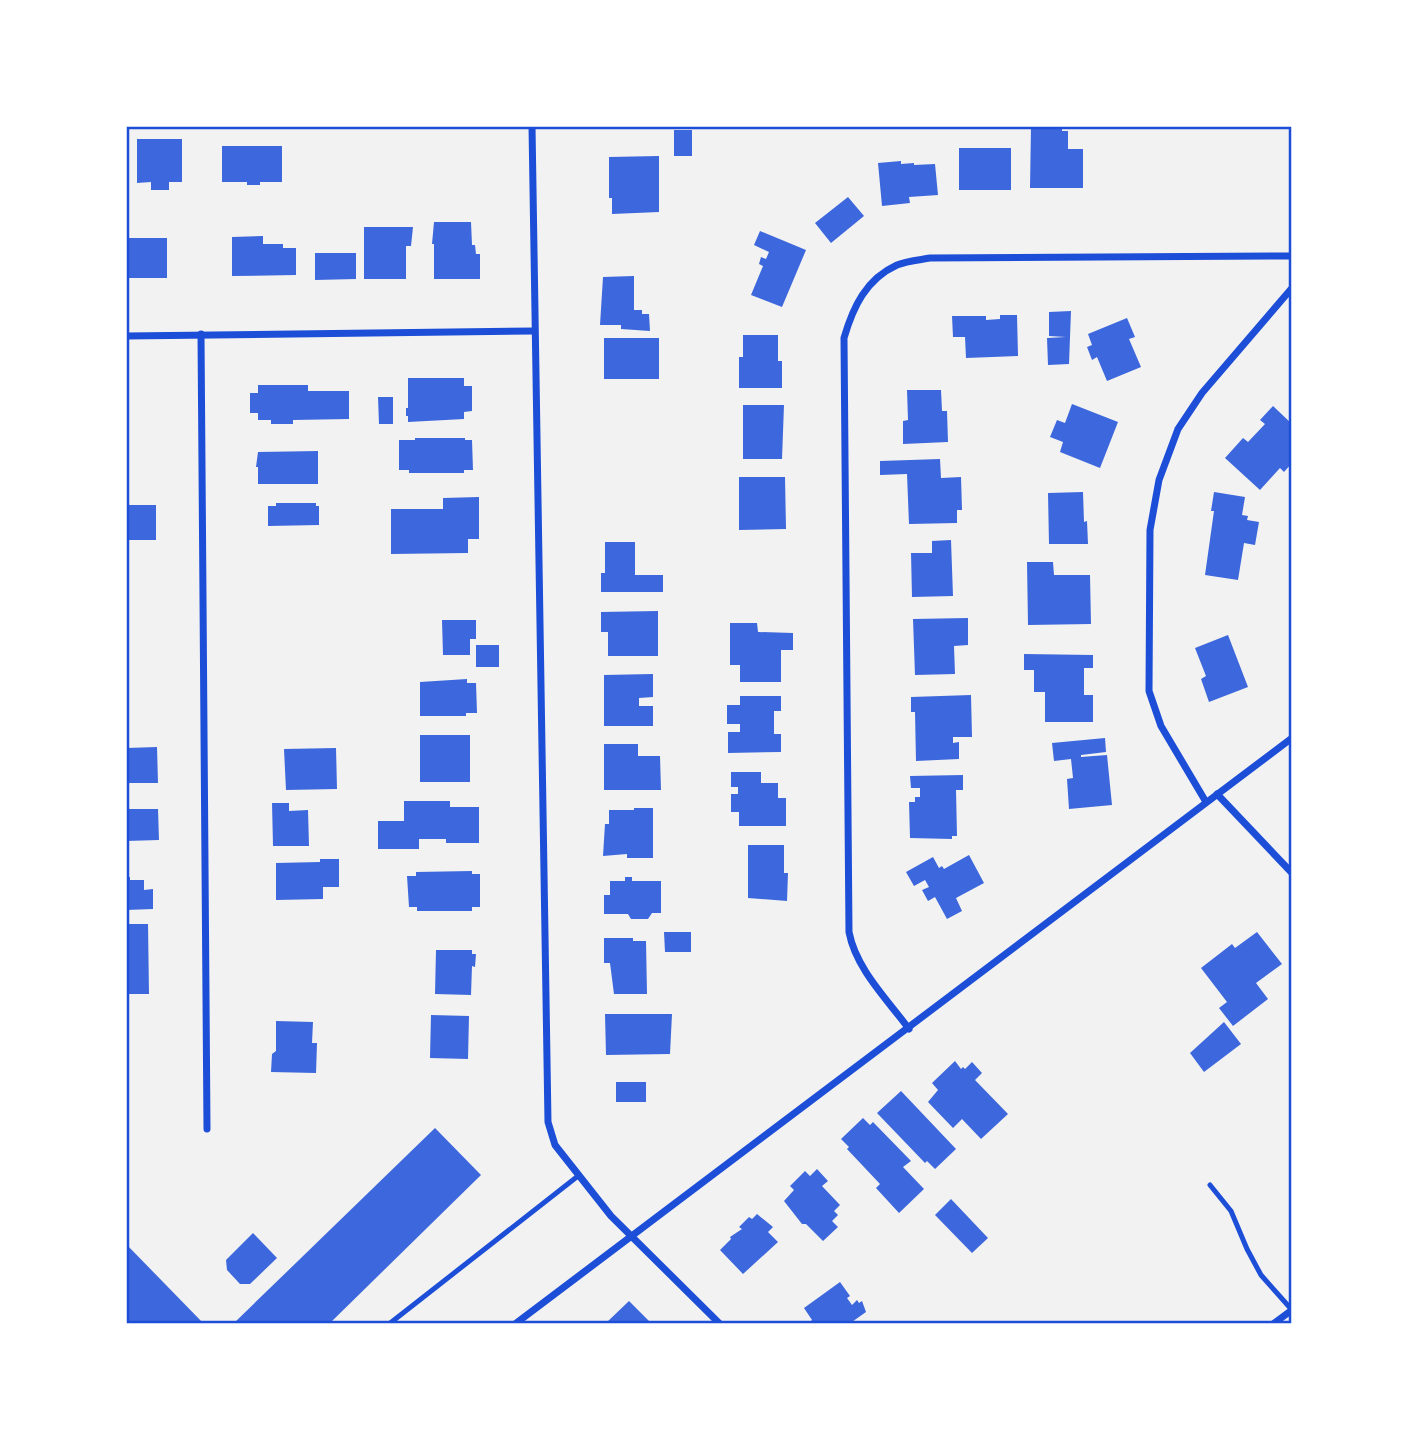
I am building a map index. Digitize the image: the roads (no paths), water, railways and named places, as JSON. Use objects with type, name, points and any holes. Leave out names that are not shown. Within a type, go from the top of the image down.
[{"type":"street","points":[[532,126],[548,1122],[555,1145],[578,1177],[631,1237],[720,1324]]},
{"type":"street","points":[[909,1029],[859,961],[849,932],[844,338],[853,309],[871,282],[898,265],[930,258],[1292,256]]},
{"type":"street","points":[[1206,802],[1161,726],[1149,691],[1150,530],[1159,480],[1178,429],[1202,393],[1292,288]]},
{"type":"street","points":[[126,336],[534,331]]},
{"type":"street","points":[[201,334],[207,1129]]},
{"type":"street","points":[[515,1324],[1292,738]]},
{"type":"street","points":[[1217,794],[1292,873]]},
{"type":"street","points":[[1273,1324],[1292,1310]]},
{"type":"lane","points":[[389,1324],[578,1177]]},
{"type":"lane","points":[[1210,1185],[1231,1211],[1261,1275],[1292,1310]]}]
